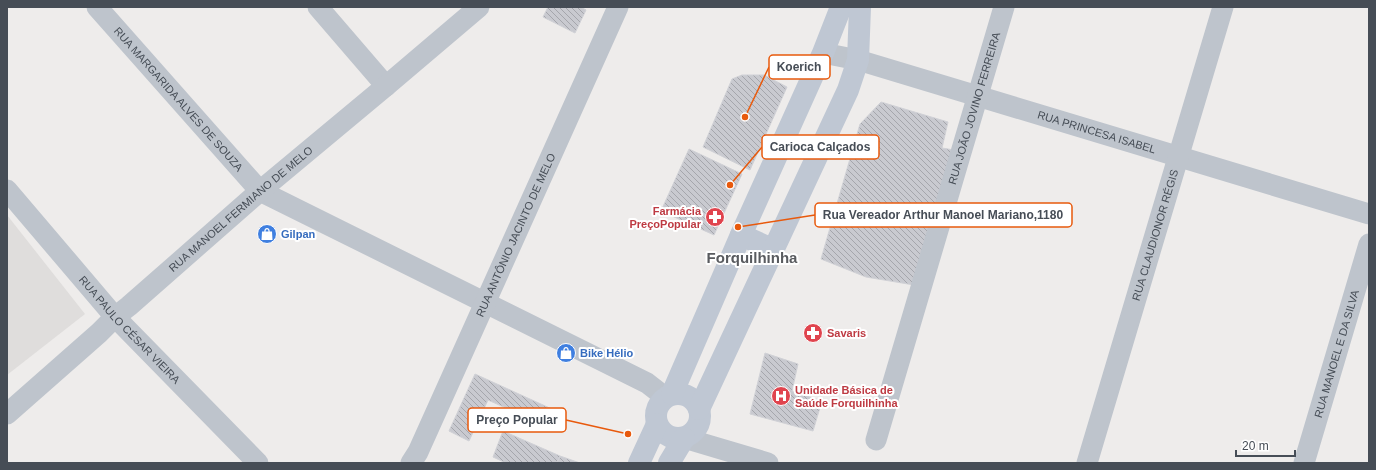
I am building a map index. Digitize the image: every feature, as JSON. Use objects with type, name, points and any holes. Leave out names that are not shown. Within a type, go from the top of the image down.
[{"type":"main road","points":[[668,396],[678,394],[692,398],[699,409],[700,422],[697,429],[692,434],[684,438],[678,439],[665,434],[660,430],[655,417],[656,409],[668,396],[823,53],[841,7]]},
{"type":"main road","points":[[699,409],[848,90],[858,60],[860,7]]},
{"type":"main road","points":[[741,235],[774,250]]},
{"type":"main road","points":[[639,463],[657,424]]},
{"type":"main road","points":[[669,463],[684,438]]},
{"type":"street","name":"RUA MARGARIDA ALVES DE SOUZA","points":[[97,7],[260,191]]},
{"type":"street","points":[[318,7],[386,86]]},
{"type":"street","name":"RUA MANOEL FERMIANO DE MELO","points":[[7,414],[115,317],[260,191],[478,7]]},
{"type":"street","name":"RUA ANTÔNIO JACINTO DE MELO","points":[[411,463],[418,452],[486,303],[618,7]]},
{"type":"street","name":"RUA JOÃO JOVINO FERREIRA","points":[[876,440],[1004,7]]},
{"type":"street","name":"RUA CLAUDIONOR RÉGIS","points":[[1087,463],[1223,7]]},
{"type":"street","name":"RUA PRINCESA ISABEL","points":[[823,53],[858,60],[1369,214]]},
{"type":"street","name":"RUA PAULO CÉSAR VIEIRA","points":[[7,190],[115,317],[258,463]]},
{"type":"street","points":[[260,191],[647,383],[668,396]]},
{"type":"street","name":"RUA MANOEL E DA SILVA","points":[[1304,463],[1369,244]]},
{"type":"street","points":[[684,438],[768,463]]},
{"type":"shaded area","points":[[7,215],[85,314],[7,375]]},
{"type":"building","points":[[548,7],[581,7],[586,10],[575,33],[543,17]]},
{"type":"building","points":[[742,75],[764,75],[787,87],[750,170],[703,147],[732,79]]},
{"type":"building","points":[[881,102],[948,122],[942,148],[954,150],[914,285],[866,277],[821,259],[860,124]]},
{"type":"building","points":[[689,149],[742,174],[714,235],[661,211]]},
{"type":"building","name":"Unidade Básica de Saúde Forquilhinha","points":[[765,353],[798,364],[792,391],[822,401],[813,431],[750,414]]},
{"type":"building","points":[[475,374],[554,410],[546,426],[488,400],[469,441],[449,431]]},
{"type":"building","points":[[503,431],[560,456],[557,463],[506,463],[493,457]]},
{"type":"building","points":[[560,456],[580,463],[557,463]]},
{"type":"place","name":"Koerich","points":[[745,117]]},
{"type":"place","name":"Carioca Calçados","points":[[730,185]]},
{"type":"place","name":"Farmácia PreçoPopular","points":[[715,217]]},
{"type":"place","name":"Rua Vereador Arthur Manoel Mariano,1180","points":[[738,227]]},
{"type":"place","name":"Gilpan","points":[[267,234]]},
{"type":"place","name":"Savaris","points":[[813,333]]},
{"type":"place","name":"Bike Hélio","points":[[566,353]]},
{"type":"place","name":"Unidade Básica de Saúde Forquilhinha","points":[[781,396]]},
{"type":"place","name":"Preço Popular","points":[[628,434]]},
{"type":"district","name":"Forquilhinha","points":[[752,258]]}]
